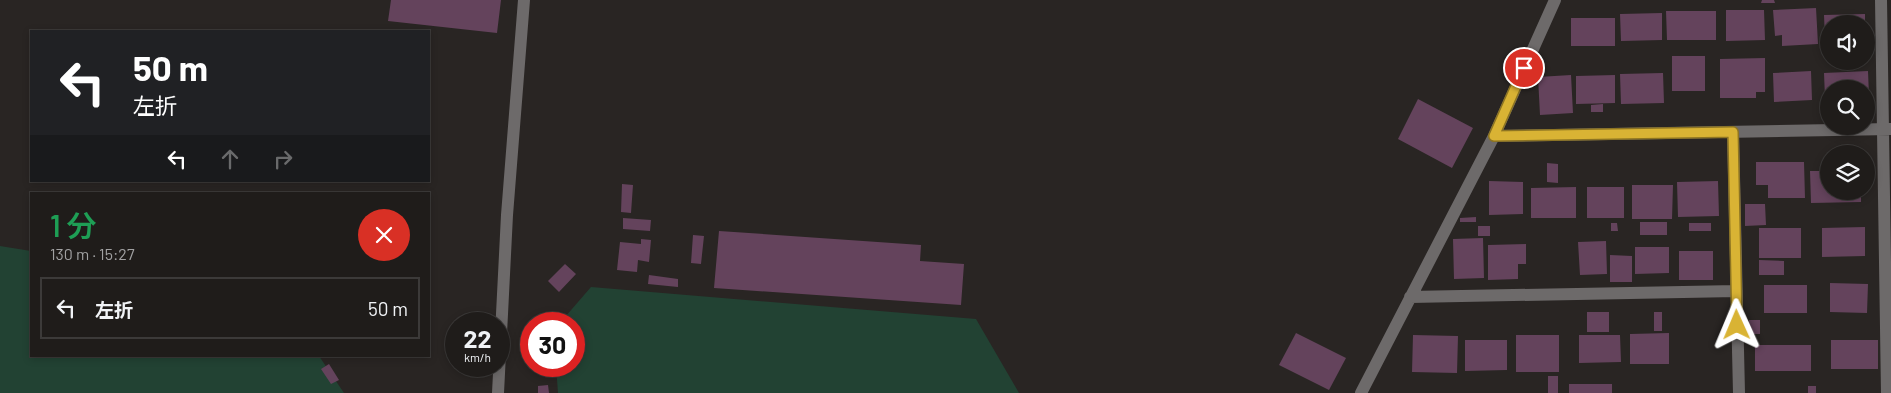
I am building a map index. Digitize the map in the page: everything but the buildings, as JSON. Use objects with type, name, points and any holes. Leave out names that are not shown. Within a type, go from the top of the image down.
[{"type":"street","points":[[498,393],[508,215],[524,0]]},
{"type":"street","points":[[1361,393],[1494,136],[1555,0]]},
{"type":"street","points":[[1881,0],[1887,129],[1887,393]]},
{"type":"street","points":[[1494,136],[1887,129]]},
{"type":"street","points":[[1733,132],[1739,393]]},
{"type":"street","points":[[1410,297],[1736,291]]},
{"type":"green space","points":[[0,246],[30,251],[30,357],[320,357],[344,393],[0,393]]},
{"type":"green space","points":[[591,287],[976,319],[1019,393],[558,393],[557,377],[585,377],[585,312],[569,312]]},
{"type":"route","points":[[1524,68],[1494,136],[1733,132],[1737,325]]}]
